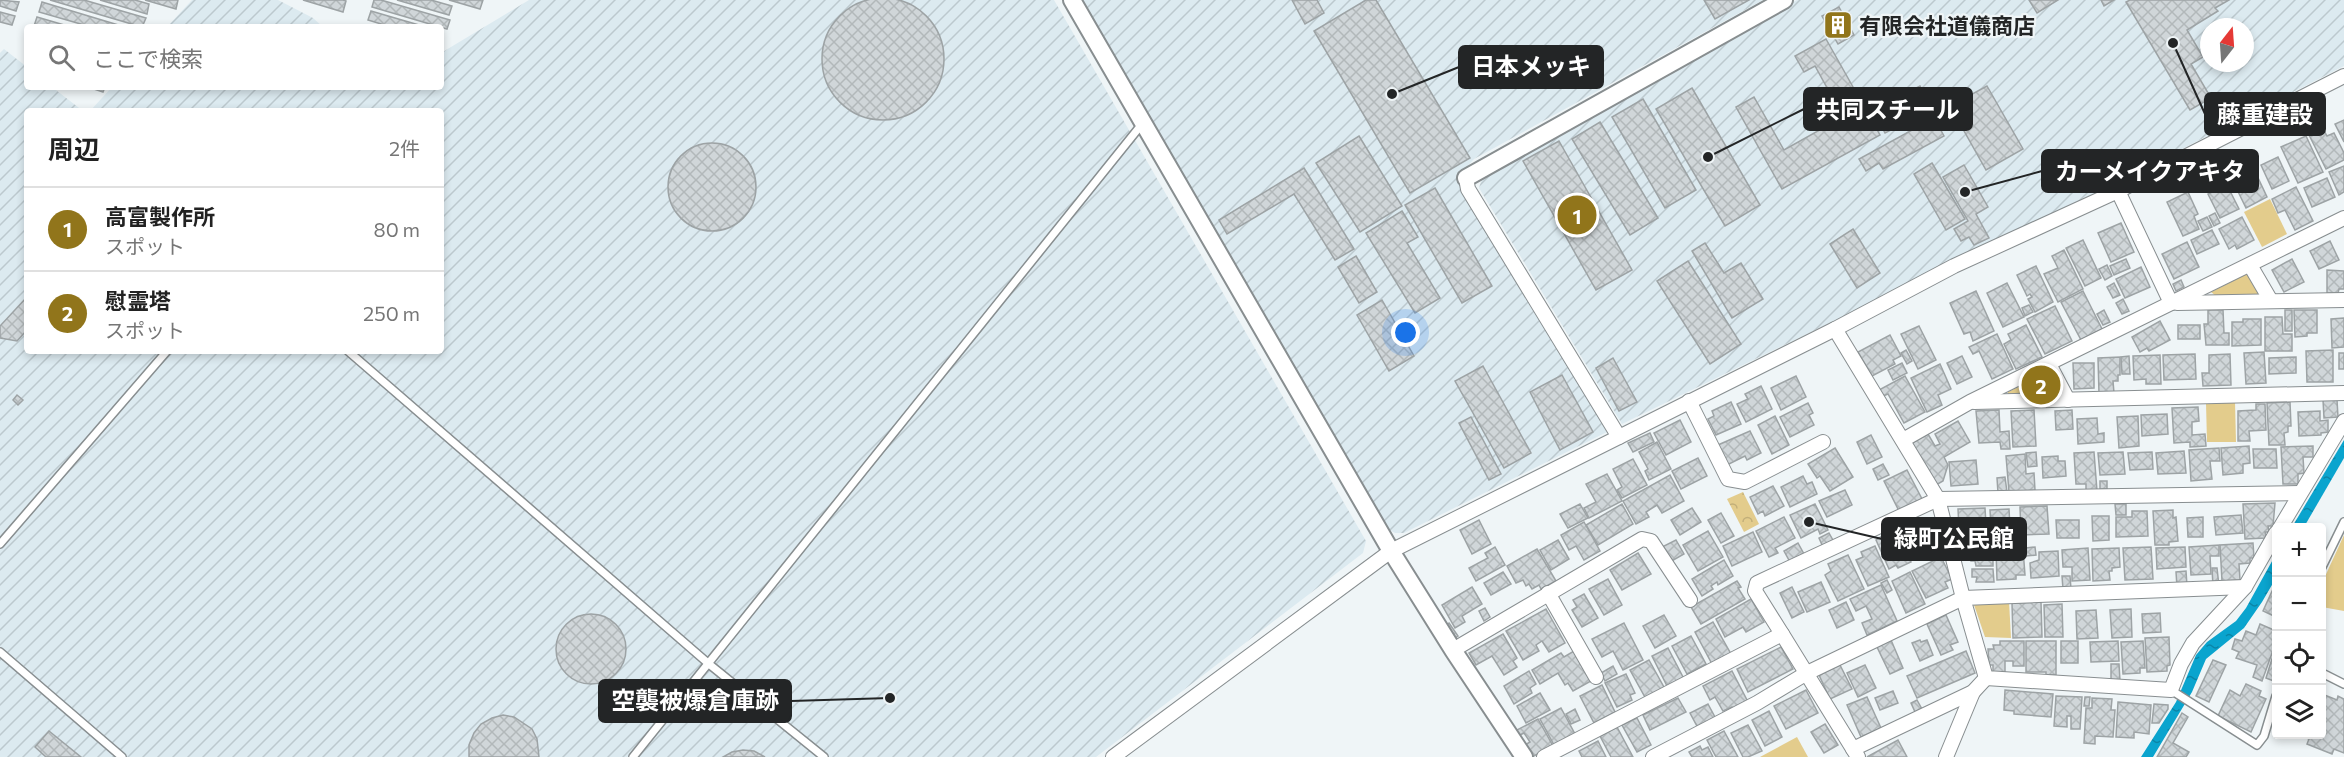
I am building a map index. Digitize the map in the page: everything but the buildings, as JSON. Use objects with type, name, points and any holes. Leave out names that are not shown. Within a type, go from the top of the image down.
[{"type":"street","points":[[1072,0],[1391,550],[1453,650],[1524,757]]},
{"type":"street","points":[[1619,436],[1468,189],[1466,178],[1784,0]]},
{"type":"street","points":[[1113,757],[1391,550],[1835,329],[1954,266],[2118,191],[2344,76]]},
{"type":"street","points":[[2118,191],[2171,303]]},
{"type":"street","points":[[1903,440],[1970,402],[2344,218]]},
{"type":"street","points":[[2250,264],[2271,301]]},
{"type":"street","points":[[2171,303],[2344,300]]},
{"type":"street","points":[[1835,329],[1938,499],[1986,678]]},
{"type":"street","points":[[2049,364],[2068,400]]},
{"type":"street","points":[[1970,402],[2344,393]]},
{"type":"street","points":[[1689,401],[1728,479],[1745,482],[1823,442]]},
{"type":"street","points":[[2283,523],[2344,422]]},
{"type":"street","points":[[1986,678],[1973,692],[1856,753],[1755,591],[1757,583],[1938,499],[2300,493]]},
{"type":"street","points":[[1453,650],[1642,539],[1651,541],[1690,600]]},
{"type":"street","points":[[1986,678],[2173,691],[2181,664],[2193,643],[2245,587],[2272,541]]},
{"type":"street","points":[[1653,757],[1757,703],[1808,673],[1963,598],[2245,587]]},
{"type":"street","points":[[1548,593],[1596,677]]},
{"type":"street","points":[[1544,757],[1782,634]]},
{"type":"street","points":[[1946,757],[1973,692]]},
{"type":"lane","points":[[633,757],[1142,124]]},
{"type":"lane","points":[[0,544],[164,354]]},
{"type":"lane","points":[[351,354],[709,664],[824,757]]},
{"type":"lane","points":[[2326,559],[2344,522]]},
{"type":"lane","points":[[0,652],[122,757]]},
{"type":"lane","points":[[2326,675],[2344,684]]},
{"type":"lane","points":[[2173,691],[2257,745],[2264,736],[2272,711]]},
{"type":"shaded area","points":[[192,0],[278,0],[313,18],[320,24],[170,24]]},
{"type":"shaded area","points":[[529,0],[1054,0],[1366,541],[1363,553],[1096,757],[0,757],[0,53],[4,49],[24,65],[24,90],[56,90],[79,108],[24,108],[24,354],[444,354],[444,108],[93,108],[109,90],[444,90],[444,51]]},
{"type":"shaded area","points":[[1082,0],[1763,0],[1474,159],[1461,173],[1460,184],[1609,431],[1404,533],[1395,533],[1386,528]]},
{"type":"shaded area","points":[[1797,0],[2344,0],[2344,66],[2088,197],[1622,424],[1479,188],[1483,175]]},
{"type":"green space","points":[[2270,199],[2287,234],[2262,247],[2244,212]]},
{"type":"green space","points":[[2248,273],[2260,294],[2216,296],[2211,292]]},
{"type":"green space","points":[[2046,375],[2054,393],[2052,396],[2008,395],[2008,392]]},
{"type":"green space","points":[[2235,402],[2236,442],[2207,442],[2206,403]]},
{"type":"green space","points":[[1743,492],[1759,524],[1744,532],[1727,499]]},
{"type":"green space","points":[[2344,535],[2344,611],[2326,608],[2326,574]]},
{"type":"green space","points":[[2009,601],[2011,638],[1985,637],[1973,602]]},
{"type":"green space","points":[[1797,737],[1808,757],[1760,757]]},
{"type":"water","points":[[2344,440],[2344,458],[2306,523],[2294,523]]},
{"type":"water","points":[[2272,561],[2272,585],[2262,602],[2244,628],[2206,659],[2192,692],[2153,757],[2141,757],[2176,702],[2196,655],[2207,642],[2236,621],[2246,608]]},
{"type":"place","name":"有限会社道儀商店","points":[[1838,25]]},
{"type":"place","name":"藤重建設","points":[[2173,43]]},
{"type":"place","name":"日本メッキ","points":[[1392,94]]},
{"type":"place","name":"共同スチール","points":[[1708,157]]},
{"type":"place","name":"カーメイクアキタ","points":[[1965,192]]},
{"type":"place","name":"高富製作所","points":[[1577,215]]},
{"type":"place","name":"慰霊塔","points":[[2041,385]]},
{"type":"place","name":"緑町公民館","points":[[1809,522]]},
{"type":"place","name":"空襲被爆倉庫跡","points":[[890,698]]}]
